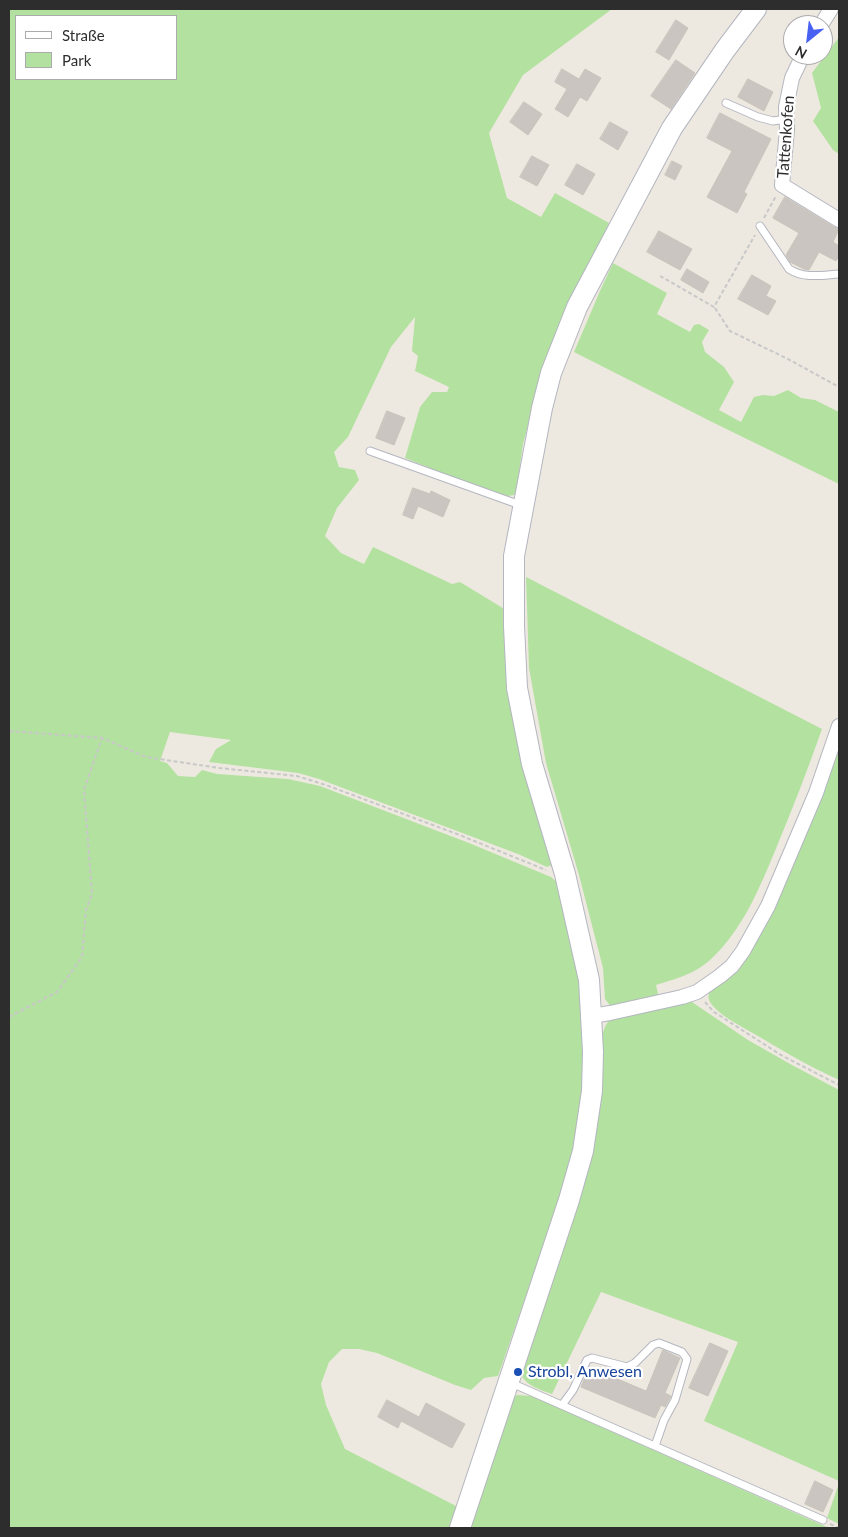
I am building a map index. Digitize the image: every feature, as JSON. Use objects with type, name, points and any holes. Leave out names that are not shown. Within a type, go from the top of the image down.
[{"type":"main road","points":[[460,1528],[584,1151],[592,1091],[592,1016],[589,980],[565,874],[532,764],[517,688],[514,626],[514,556],[542,408],[551,373],[577,307],[672,128],[725,50],[756,9]]},
{"type":"street","name":"Tattenkofen","points":[[798,65],[792,78],[786,106],[787,130],[782,185],[839,220]]},
{"type":"street","points":[[592,1016],[682,997],[696,992],[732,966],[755,932],[775,891],[812,801],[839,726]]},
{"type":"lane","points":[[726,103],[758,117],[773,121],[786,119]]},
{"type":"lane","points":[[760,226],[789,269],[807,276],[839,274]]},
{"type":"lane","points":[[370,451],[523,507]]},
{"type":"lane","points":[[562,1405],[587,1360],[592,1358],[627,1367],[635,1363],[654,1345],[659,1343],[682,1352],[687,1359],[675,1400],[664,1420],[655,1446]]},
{"type":"lane","points":[[508,1382],[822,1520]]},
{"type":"path","points":[[714,307],[782,185]]},
{"type":"path","points":[[660,276],[714,307],[730,331],[788,359],[839,387]]},
{"type":"path","points":[[9,731],[102,738],[146,758],[297,776],[448,830],[547,870],[565,874]]},
{"type":"path","points":[[9,1016],[57,992],[82,957],[86,910],[92,894],[84,790],[102,738]]},
{"type":"path","points":[[696,992],[714,1012],[781,1055],[839,1085]]},
{"type":"green space","points":[[9,9],[612,9],[523,75],[489,133],[507,198],[541,217],[555,193],[609,223],[581,280],[537,391],[523,444],[516,493],[502,497],[405,458],[420,407],[432,392],[447,392],[449,387],[415,371],[418,356],[412,351],[415,317],[391,347],[348,437],[334,452],[339,467],[355,470],[359,480],[337,508],[325,536],[341,553],[364,564],[373,547],[452,584],[460,582],[506,610],[514,720],[540,827],[552,865],[547,867],[518,854],[319,779],[298,773],[209,762],[216,749],[231,740],[170,732],[160,761],[167,763],[178,776],[195,777],[202,770],[217,774],[288,779],[320,786],[469,843],[551,877],[558,883],[574,950],[583,1001],[586,1049],[582,1097],[571,1161],[498,1376],[484,1378],[471,1390],[377,1353],[359,1349],[342,1349],[329,1362],[321,1384],[326,1405],[345,1449],[458,1507],[450,1528],[9,1528]]},
{"type":"green space","points":[[839,37],[839,154],[833,150],[813,121],[821,108],[812,73],[818,65],[833,65],[833,45]]},
{"type":"green space","points":[[613,263],[667,293],[657,314],[690,332],[694,325],[699,324],[709,330],[702,342],[705,352],[724,367],[734,382],[719,410],[741,422],[754,397],[763,395],[774,396],[788,390],[801,398],[815,400],[839,412],[839,484],[574,352]]},
{"type":"green space","points":[[526,577],[822,729],[771,861],[741,922],[722,948],[704,965],[684,976],[656,985],[659,998],[612,1008],[605,999],[603,968],[579,875],[546,763],[529,668]]},
{"type":"green space","points":[[839,736],[839,1080],[794,1057],[729,1019],[713,1006],[709,1000],[709,993],[712,988],[737,966]]},
{"type":"green space","points":[[689,1000],[748,1040],[839,1090],[839,1481],[704,1421],[738,1342],[601,1292],[552,1394],[530,1385],[521,1374],[602,1045],[604,1028],[610,1019]]},
{"type":"green space","points":[[517,1395],[531,1396],[541,1400],[829,1528],[467,1528],[513,1398]]},
{"type":"green space","points":[[839,1483],[839,1524],[827,1518]]},
{"type":"building","points":[[676,20],[688,28],[669,60],[656,52]]},
{"type":"building","points":[[676,60],[695,73],[671,109],[651,96]]},
{"type":"building","points":[[562,69],[579,79],[585,69],[601,78],[587,101],[580,97],[568,117],[555,109],[567,89],[555,82]]},
{"type":"building","points":[[748,79],[773,92],[764,111],[738,97]]},
{"type":"building","points":[[524,102],[542,114],[528,135],[510,122]]},
{"type":"building","points":[[720,113],[771,139],[744,192],[747,194],[737,213],[707,197],[732,151],[707,138]]},
{"type":"building","points":[[610,122],[628,132],[618,150],[600,139]]},
{"type":"building","points":[[532,156],[549,165],[537,186],[520,177]]},
{"type":"building","points":[[672,161],[682,166],[675,180],[665,175]]},
{"type":"building","points":[[577,164],[595,174],[583,195],[565,185]]},
{"type":"building","points":[[785,197],[839,229],[833,242],[839,246],[839,256],[836,261],[819,252],[809,270],[790,262],[786,255],[799,233],[773,218]]},
{"type":"building","points":[[659,231],[692,249],[680,270],[647,252]]},
{"type":"building","points":[[687,269],[709,282],[703,293],[681,280]]},
{"type":"building","points":[[752,275],[771,286],[766,296],[776,301],[768,315],[738,299]]},
{"type":"building","points":[[387,411],[405,418],[394,445],[376,438]]},
{"type":"building","points":[[413,488],[430,494],[431,491],[450,500],[443,517],[418,506],[413,519],[403,515]]},
{"type":"building","points":[[710,1343],[728,1351],[708,1396],[689,1388]]},
{"type":"building","points":[[663,1350],[680,1358],[665,1393],[671,1396],[665,1407],[661,1405],[655,1418],[581,1387],[589,1367],[646,1391]]},
{"type":"building","points":[[387,1400],[419,1417],[426,1403],[465,1424],[452,1448],[401,1421],[398,1428],[378,1417]]},
{"type":"building","points":[[815,1481],[833,1490],[823,1512],[805,1504]]},
{"type":"place","name":"Strobl, Anwesen","points":[[518,1372]]}]
